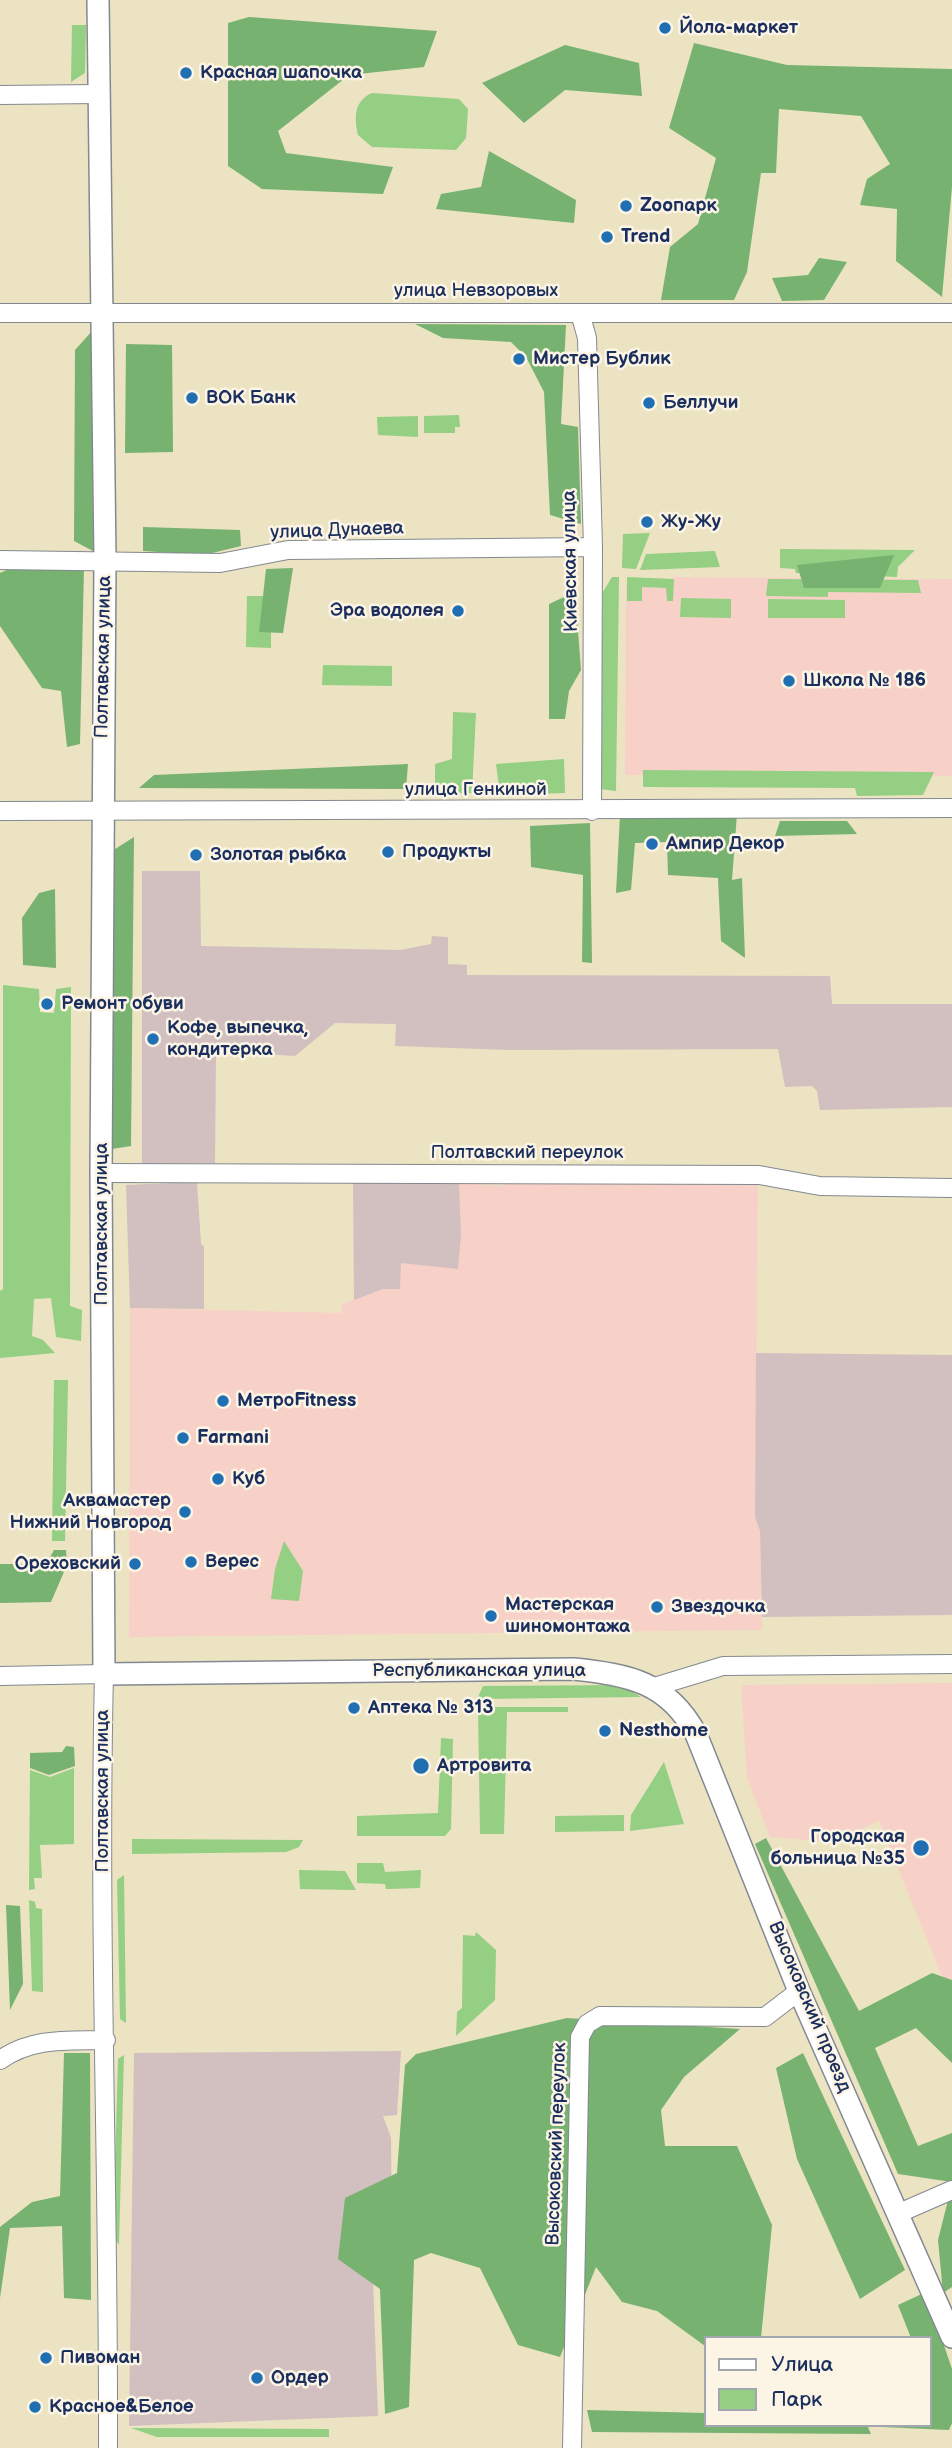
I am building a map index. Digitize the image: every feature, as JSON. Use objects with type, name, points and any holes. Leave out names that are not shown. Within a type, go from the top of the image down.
[{"type":"street","name":"Полтавская улица","points":[[97,0],[105,559],[102,810],[104,1674],[101,1812],[106,2040],[108,2448]]},
{"type":"street","points":[[0,95],[99,94]]},
{"type":"street","name":"улица Невзоровых","points":[[0,313],[952,313]]},
{"type":"street","name":"Киевская улица","points":[[580,313],[587,338],[593,547],[592,811]]},
{"type":"street","name":"улица Дунаева","points":[[0,560],[105,559],[220,563],[288,550],[593,547]]},
{"type":"street","name":"улица Генкиной","points":[[0,811],[952,808]]},
{"type":"street","name":"Полтавский переулок","points":[[102,1173],[759,1175],[820,1186],[952,1188]]},
{"type":"street","points":[[654,1686],[723,1666],[952,1664]]},
{"type":"street","name":"Республиканская улица","points":[[0,1676],[574,1669],[617,1674],[654,1686]]},
{"type":"street","name":"Высоковский проезд","points":[[654,1686],[686,1715],[696,1734],[799,1991],[952,2337]]},
{"type":"street","name":"Высоковский переулок","points":[[572,2448],[580,2037],[587,2024],[600,2016],[765,2017],[799,1991]]},
{"type":"street","points":[[0,2060],[17,2048],[45,2040],[106,2040]]},
{"type":"street","points":[[897,2214],[952,2190]]},
{"type":"shaded area","name":"Школа № 186","points":[[673,577],[952,579],[952,776],[625,775],[626,585],[671,586]]},
{"type":"shaded area","points":[[142,871],[200,871],[201,946],[400,950],[431,944],[432,936],[448,937],[448,964],[467,965],[467,975],[830,976],[832,1004],[952,1004],[952,1107],[820,1110],[817,1091],[812,1086],[785,1087],[778,1049],[510,1050],[395,1046],[396,1024],[335,1023],[295,1056],[216,1051],[215,1163],[142,1164]]},
{"type":"shaded area","points":[[353,1180],[459,1183],[461,1234],[458,1269],[401,1263],[400,1289],[383,1289],[354,1300]]},
{"type":"shaded area","points":[[197,1182],[201,1244],[204,1247],[204,1309],[130,1308],[126,1185]]},
{"type":"shaded area","points":[[505,1182],[758,1185],[755,1517],[760,1531],[762,1630],[129,1637],[130,1308],[341,1313],[342,1304],[383,1289],[399,1289],[401,1263],[461,1234],[459,1183],[503,1186]]},
{"type":"shaded area","points":[[756,1353],[952,1355],[952,1615],[762,1617],[760,1531],[755,1517]]},
{"type":"shaded area","name":"Городская больница №35","points":[[952,1683],[952,2002],[879,1821],[832,1842],[770,1837],[747,1778],[741,1685]]},
{"type":"shaded area","points":[[401,2051],[397,2115],[383,2116],[391,2138],[392,2252],[372,2253],[378,2416],[129,2426],[134,2053]]},
{"type":"green space","points":[[249,17],[437,31],[424,67],[349,75],[278,131],[286,153],[393,167],[383,194],[262,189],[228,166],[228,23]]},
{"type":"green space","points":[[72,25],[86,25],[85,73],[71,82]]},
{"type":"green space","points":[[694,43],[787,65],[952,69],[952,187],[942,297],[896,261],[897,209],[860,205],[867,179],[890,164],[861,116],[779,109],[776,173],[761,173],[747,272],[734,300],[661,300],[670,247],[698,224],[716,158],[669,128]]},
{"type":"green space","points":[[565,45],[639,63],[642,96],[565,90],[524,123],[482,83]]},
{"type":"green space","points":[[372,93],[459,99],[468,109],[466,138],[456,150],[372,147],[358,135],[356,116],[362,100]]},
{"type":"green space","points":[[489,151],[576,200],[574,223],[436,209],[441,194],[481,187]]},
{"type":"green space","points":[[819,258],[847,262],[824,300],[782,301],[772,278],[808,275]]},
{"type":"green space","points":[[415,324],[566,325],[561,424],[578,427],[581,524],[550,515],[544,392],[526,357],[511,342],[443,338]]},
{"type":"green space","points":[[92,331],[93,551],[74,541],[75,350]]},
{"type":"green space","points":[[126,344],[172,345],[173,452],[125,453]]},
{"type":"green space","points":[[459,415],[460,427],[455,427],[455,433],[424,433],[424,416]]},
{"type":"green space","points":[[418,416],[418,437],[378,435],[377,417]]},
{"type":"green space","points":[[143,527],[240,530],[241,546],[204,555],[143,551]]},
{"type":"green space","points":[[650,533],[636,569],[622,568],[623,534]]},
{"type":"green space","points":[[780,549],[915,550],[898,567],[897,577],[796,573],[795,569],[780,568]]},
{"type":"green space","points":[[715,551],[720,567],[640,570],[646,554]]},
{"type":"green space","points":[[894,555],[880,588],[804,588],[797,565]]},
{"type":"green space","points":[[84,568],[80,744],[67,747],[61,691],[42,688],[0,626],[0,573],[9,569]]},
{"type":"green space","points":[[293,568],[283,633],[259,632],[266,569]]},
{"type":"green space","points":[[612,577],[619,577],[616,791],[599,789],[603,592]]},
{"type":"green space","points":[[627,577],[674,579],[673,601],[667,601],[666,588],[642,587],[642,601],[627,601]]},
{"type":"green space","points":[[768,579],[918,580],[921,593],[828,592],[828,597],[766,596]]},
{"type":"green space","points":[[575,592],[581,670],[569,691],[565,719],[549,719],[549,604]]},
{"type":"green space","points":[[247,596],[271,596],[271,648],[246,647]]},
{"type":"green space","points":[[681,598],[731,599],[731,618],[680,617]]},
{"type":"green space","points":[[768,599],[845,600],[845,618],[768,618]]},
{"type":"green space","points":[[323,665],[392,666],[392,686],[322,685]]},
{"type":"green space","points":[[453,712],[476,713],[472,793],[435,793],[435,764],[452,759]]},
{"type":"green space","points":[[564,759],[565,793],[500,795],[496,764]]},
{"type":"green space","points":[[408,764],[406,789],[139,788],[154,775]]},
{"type":"green space","points":[[643,770],[934,772],[923,795],[857,796],[855,788],[643,787]]},
{"type":"green space","points":[[737,814],[732,880],[742,878],[745,958],[721,941],[718,878],[668,875],[667,842],[635,843],[631,890],[616,893],[620,815]]},
{"type":"green space","points":[[780,821],[847,821],[857,834],[775,836]]},
{"type":"green space","points":[[590,823],[592,963],[582,962],[583,875],[531,867],[530,826]]},
{"type":"green space","points":[[134,837],[131,1146],[112,1149],[112,851]]},
{"type":"green space","points":[[55,889],[56,968],[23,965],[22,918],[39,893]]},
{"type":"green space","points":[[3,985],[39,989],[40,1012],[54,1013],[56,989],[71,987],[70,1306],[82,1310],[81,1341],[56,1337],[51,1298],[34,1299],[32,1336],[43,1340],[55,1353],[0,1358],[0,1291],[3,1289]]},
{"type":"green space","points":[[54,1380],[68,1380],[65,1541],[52,1541]]},
{"type":"green space","points":[[284,1541],[303,1571],[299,1601],[271,1599],[275,1569]]},
{"type":"green space","points":[[54,1550],[66,1550],[67,1565],[51,1602],[0,1603],[0,1564],[46,1564]]},
{"type":"green space","points":[[622,1685],[641,1697],[477,1699],[483,1686]]},
{"type":"green space","points":[[478,1707],[568,1707],[568,1712],[507,1712],[504,1834],[480,1834]]},
{"type":"green space","points":[[441,1738],[453,1739],[451,1829],[445,1836],[357,1836],[357,1816],[438,1813]]},
{"type":"green space","points":[[66,1746],[74,1747],[75,1766],[49,1775],[30,1768],[30,1753],[62,1752]]},
{"type":"green space","points":[[664,1762],[684,1824],[630,1831],[631,1815]]},
{"type":"green space","points":[[74,1768],[74,1844],[40,1845],[42,1878],[34,1878],[35,1889],[29,1890],[30,1770],[50,1777]]},
{"type":"green space","points":[[624,1815],[624,1831],[555,1832],[555,1816]]},
{"type":"green space","points":[[766,1838],[859,2011],[932,1973],[952,1980],[952,2063],[916,2028],[875,2048],[918,2146],[952,2133],[952,2182],[898,2174],[755,1844]]},
{"type":"green space","points":[[132,1839],[303,1840],[299,1847],[286,1852],[132,1854]]},
{"type":"green space","points":[[357,1863],[383,1863],[385,1872],[421,1870],[420,1888],[386,1889],[385,1884],[357,1883]]},
{"type":"green space","points":[[299,1870],[345,1871],[356,1890],[300,1889]]},
{"type":"green space","points":[[124,1875],[126,2023],[120,2019],[117,1880]]},
{"type":"green space","points":[[29,1900],[35,1902],[36,1908],[42,1909],[43,1992],[32,1991]]},
{"type":"green space","points":[[6,1905],[20,1906],[23,1984],[10,2010]]},
{"type":"green space","points":[[476,1932],[496,1950],[495,2000],[456,2036],[457,2012],[462,2008],[463,1935],[475,1936]]},
{"type":"green space","points":[[567,2018],[740,2029],[684,2077],[661,2110],[665,2146],[737,2146],[772,2225],[761,2336],[704,2336],[704,2345],[657,2311],[622,2302],[596,2267],[560,2357],[518,2345],[480,2268],[431,2253],[414,2260],[409,2407],[385,2414],[380,2289],[338,2259],[345,2198],[397,2173],[405,2065],[416,2054]]},
{"type":"green space","points":[[64,2053],[90,2053],[91,2300],[64,2298],[62,2226],[10,2228],[0,2298],[0,2227],[32,2202],[60,2196]]},
{"type":"green space","points":[[803,2053],[905,2270],[860,2299],[797,2159],[776,2068]]},
{"type":"green space","points":[[124,2055],[119,2245],[113,2236],[118,2059]]},
{"type":"green space","points":[[952,2184],[952,2287],[943,2293],[938,2240]]},
{"type":"green space","points":[[926,2292],[952,2369],[952,2423],[949,2430],[882,2427],[931,2427],[931,2336],[910,2336],[898,2305]]},
{"type":"green space","points":[[587,2410],[704,2413],[704,2427],[868,2427],[871,2434],[592,2432]]},
{"type":"green space","points":[[131,2428],[329,2429],[329,2437],[157,2437]]},
{"type":"place","name":"Йола-маркет","points":[[665,28]]},
{"type":"place","name":"Красная шапочка","points":[[186,73]]},
{"type":"place","name":"Zooпарк","points":[[626,206]]},
{"type":"place","name":"Trend","points":[[607,237]]},
{"type":"place","name":"Мистер Бублик","points":[[519,359]]},
{"type":"place","name":"ВОК Банк","points":[[192,398]]},
{"type":"place","name":"Беллучи","points":[[649,403]]},
{"type":"place","name":"Жу-Жу","points":[[647,522]]},
{"type":"place","name":"Эра водолея","points":[[458,611]]},
{"type":"place","name":"Школа № 186","points":[[789,681]]},
{"type":"place","name":"Ампир Декор","points":[[652,844]]},
{"type":"place","name":"Продукты","points":[[388,852]]},
{"type":"place","name":"Золотая рыбка","points":[[196,855]]},
{"type":"place","name":"Ремонт обуви","points":[[47,1004]]},
{"type":"place","name":"Кофе, выпечка, кондитерка","points":[[153,1039]]},
{"type":"place","name":"МетроFitness","points":[[223,1401]]},
{"type":"place","name":"Farmani","points":[[183,1438]]},
{"type":"place","name":"Куб","points":[[218,1479]]},
{"type":"place","name":"Аквамастер Нижний Новгород","points":[[185,1512]]},
{"type":"place","name":"Верес","points":[[191,1562]]},
{"type":"place","name":"Ореховский","points":[[135,1564]]},
{"type":"place","name":"Звездочка","points":[[657,1607]]},
{"type":"place","name":"Мастерская шиномонтажа","points":[[491,1616]]},
{"type":"place","name":"Аптека № 313","points":[[354,1708]]},
{"type":"place","name":"Nesthome","points":[[605,1731]]},
{"type":"place","name":"Артровита","points":[[421,1766]]},
{"type":"place","name":"Городская больница №35","points":[[921,1848]]},
{"type":"place","name":"Пивоман","points":[[46,2358]]},
{"type":"place","name":"Ордер","points":[[257,2378]]},
{"type":"place","name":"Красное&Белое","points":[[35,2407]]}]
